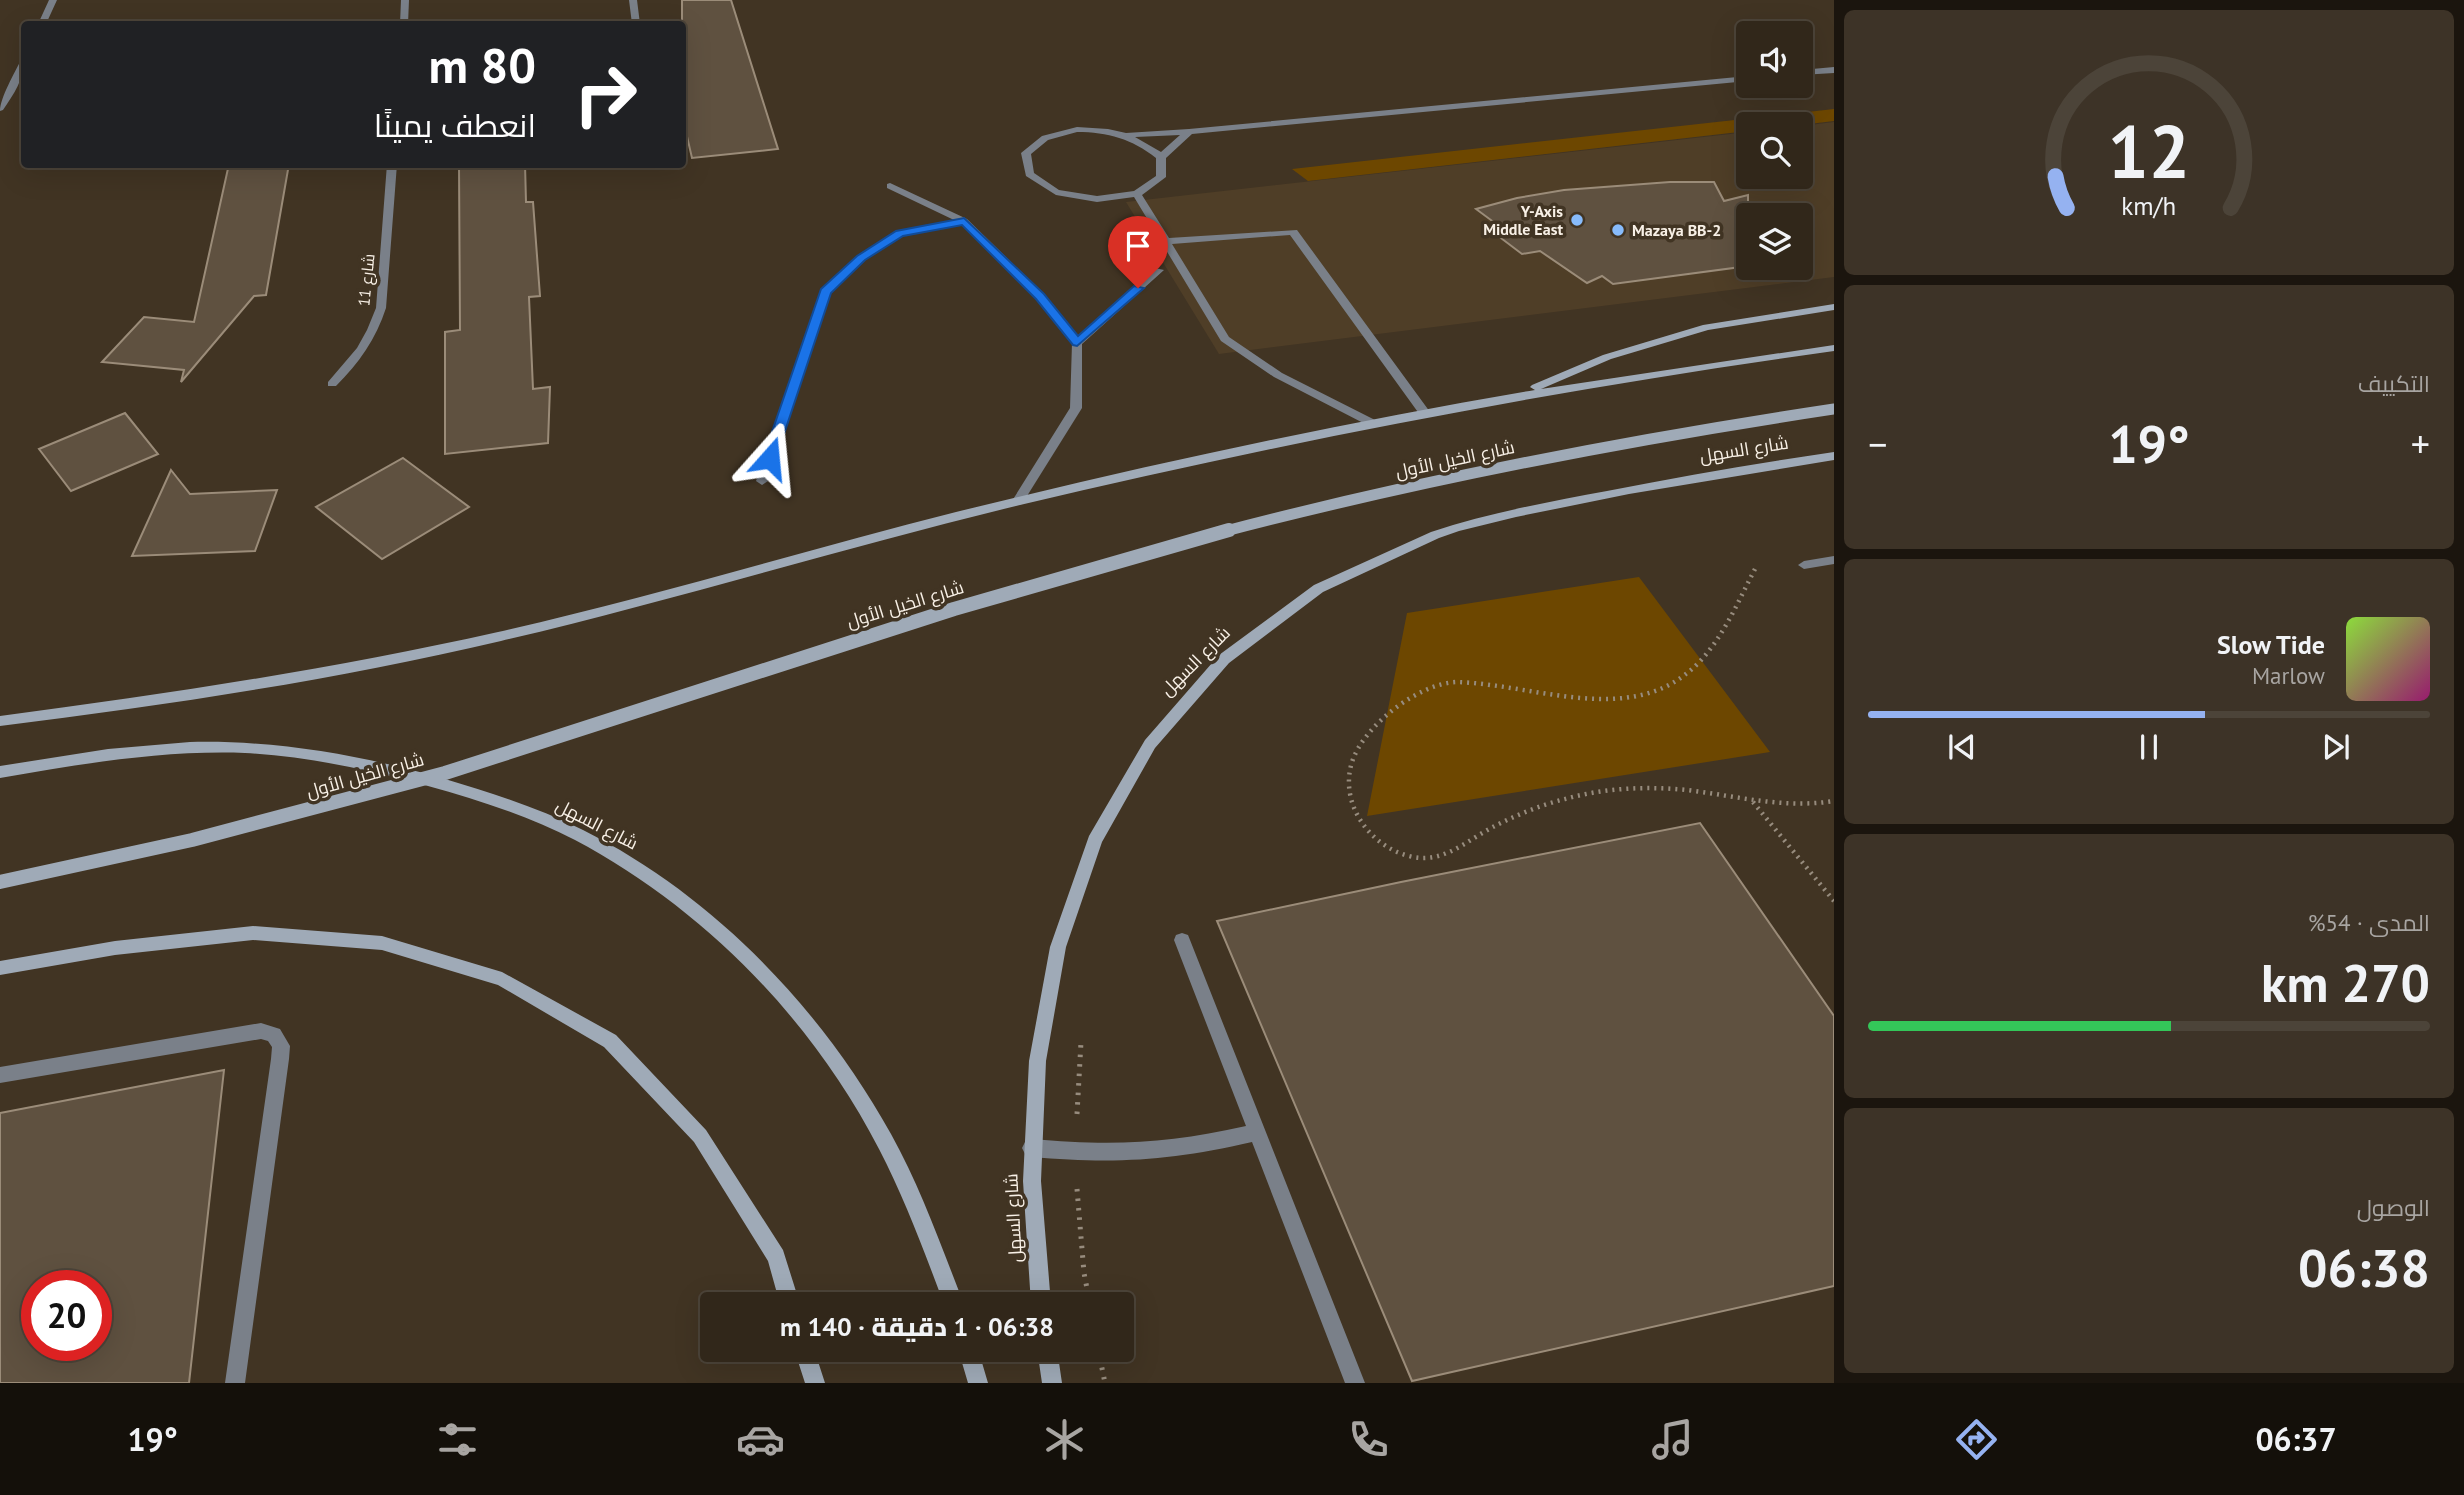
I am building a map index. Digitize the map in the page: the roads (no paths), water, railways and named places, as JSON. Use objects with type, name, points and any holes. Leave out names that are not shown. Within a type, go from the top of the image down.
[{"type":"main road","points":[[1514,397],[1607,357],[1707,327],[1834,307]]},
{"type":"main road","points":[[0,721],[187,696],[393,660],[649,600],[1018,501],[1424,412],[1705,364],[1834,348]]},
{"type":"main road","name":"شارع الخيل الأول","points":[[0,882],[284,819],[512,753],[916,620],[1104,564],[1273,520],[1460,476],[1602,448],[1834,409]]},
{"type":"main road","name":"شارع السهل","points":[[1039,1292],[1034,1249],[1031,1148],[1040,1034],[1059,934],[1090,848],[1129,773],[1175,709],[1232,650],[1297,601],[1364,564],[1435,535],[1510,513],[1735,470],[1834,456]]},
{"type":"main road","name":"شارع السهل","points":[[0,772],[165,748],[274,750],[326,757],[412,776],[498,800],[580,835],[657,881],[729,939],[797,1010],[864,1106],[912,1196],[949,1292]]},
{"type":"main road","points":[[0,968],[115,948],[253,933],[382,943],[502,979],[610,1041],[700,1136],[776,1257],[786,1292]]},
{"type":"main road","points":[[808,1362],[814,1383]]},
{"type":"main road","points":[[972,1362],[978,1383]]},
{"type":"main road","points":[[1048,1362],[1052,1383]]},
{"type":"street","points":[[43,21],[53,0]]},
{"type":"street","points":[[404,21],[405,0]]},
{"type":"street","points":[[633,0],[636,21]]},
{"type":"street","points":[[0,108],[11,93],[21,69]]},
{"type":"street","points":[[1813,73],[1834,70]]},
{"type":"street","points":[[1123,134],[1147,144],[1161,157],[1161,177],[1137,194],[1097,199],[1056,192],[1029,174],[1026,153],[1047,137],[1083,130],[1123,134],[1189,132],[1736,79]]},
{"type":"street","points":[[1161,157],[1189,132]]},
{"type":"street","name":"شارع 11","points":[[332,384],[351,365],[376,326],[380,308],[392,168]]},
{"type":"street","points":[[890,186],[964,221],[1040,296],[1077,343],[1076,408],[1018,501]]},
{"type":"street","points":[[1137,194],[1225,339],[1278,375],[1371,424]]},
{"type":"street","points":[[762,481],[825,291],[861,258],[900,233],[964,221]]},
{"type":"street","points":[[1167,241],[1293,232],[1424,412]]},
{"type":"street","points":[[1077,343],[1159,270]]},
{"type":"street","points":[[1804,565],[1834,560]]},
{"type":"street","points":[[1182,940],[1356,1383]]},
{"type":"street","points":[[0,1075],[261,1031],[274,1035],[281,1046],[280,1059],[235,1383]]},
{"type":"street","points":[[1031,1148],[1074,1152],[1139,1152],[1199,1145],[1257,1132]]},
{"type":"place","name":"Y-Axis Middle East","points":[[1577,220]]},
{"type":"place","name":"Mazaya BB-2","points":[[1618,230]]}]
